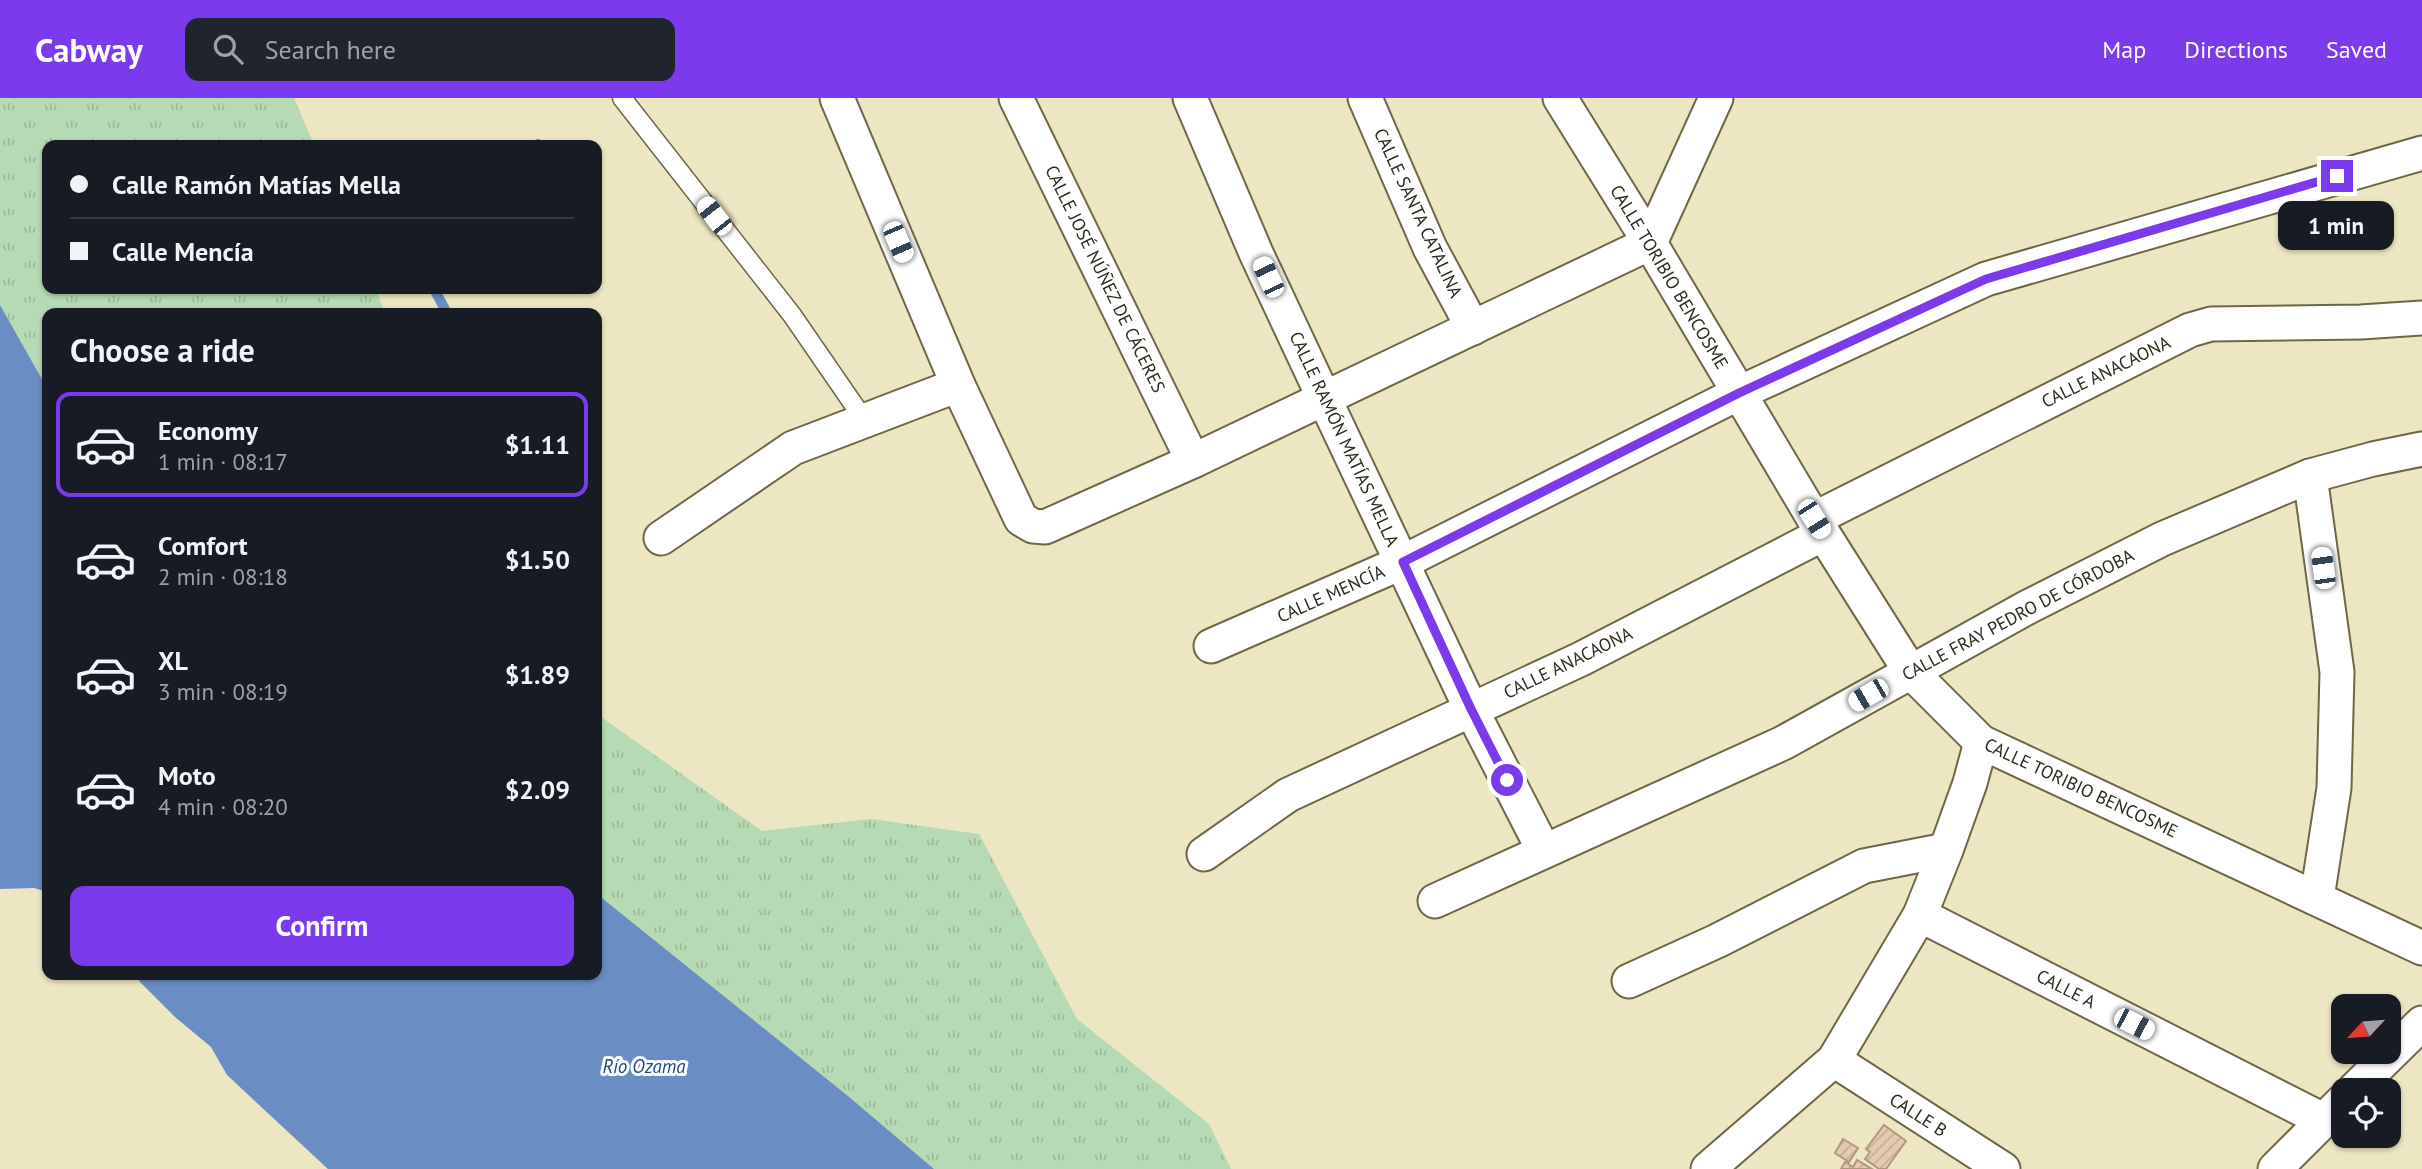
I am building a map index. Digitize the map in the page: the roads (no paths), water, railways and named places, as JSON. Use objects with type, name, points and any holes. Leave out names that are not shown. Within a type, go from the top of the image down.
[{"type":"street","points":[[837,98],[958,385],[1021,519],[1032,526],[1045,527],[1193,461],[1650,243],[1717,98]]},
{"type":"street","name":"CALLE JOSÉ NÚÑEZ DE CÁCERES","points":[[1016,98],[1193,461]]},
{"type":"street","name":"CALLE RAMÓN MATÍAS MELLA","points":[[1190,98],[1256,253],[1324,398],[1471,709],[1544,851]]},
{"type":"street","name":"CALLE SANTA CATALINA","points":[[1365,98],[1430,248],[1473,328]]},
{"type":"street","name":"CALLE TORIBIO BENCOSME","points":[[1560,98],[1650,243],[1819,527],[1910,671],[1981,742],[2422,948]]},
{"type":"street","name":"CALLE MENCÍA","points":[[1211,646],[1403,562],[1739,393],[1986,279],[2422,153]]},
{"type":"street","name":"CALLE ANACAONA","points":[[1204,854],[1288,795],[1581,659],[1819,527],[2190,330],[2211,324],[2361,322],[2422,318]]},
{"type":"street","points":[[661,538],[793,449],[958,385]]},
{"type":"street","name":"CALLE FRAY PEDRO DE CÓRDOBA","points":[[1435,901],[1783,743],[2028,607],[2162,539],[2310,476],[2422,449]]},
{"type":"street","points":[[2310,476],[2337,672],[2334,788],[2318,898]]},
{"type":"street","points":[[1708,1168],[1834,1060],[1920,915],[1970,783],[1981,742]]},
{"type":"street","points":[[1629,981],[1717,941],[1864,866],[1946,850]]},
{"type":"street","name":"CALLE A","points":[[1920,915],[2331,1110]]},
{"type":"street","points":[[2366,1078],[2422,1023]]},
{"type":"street","name":"CALLE B","points":[[1834,1060],[2003,1169]]},
{"type":"street","points":[[2275,1169],[2331,1113]]},
{"type":"lane","points":[[622,98],[792,314],[865,421]]},
{"type":"water","points":[[0,305],[42,379],[42,890],[34,888],[0,889]]},
{"type":"water","name":"Río Ozama","points":[[602,898],[848,1096],[934,1169],[328,1169],[227,1075],[211,1047],[175,1017],[139,980],[602,980]]},
{"type":"waterway","points":[[437,294],[444,308]]}]
